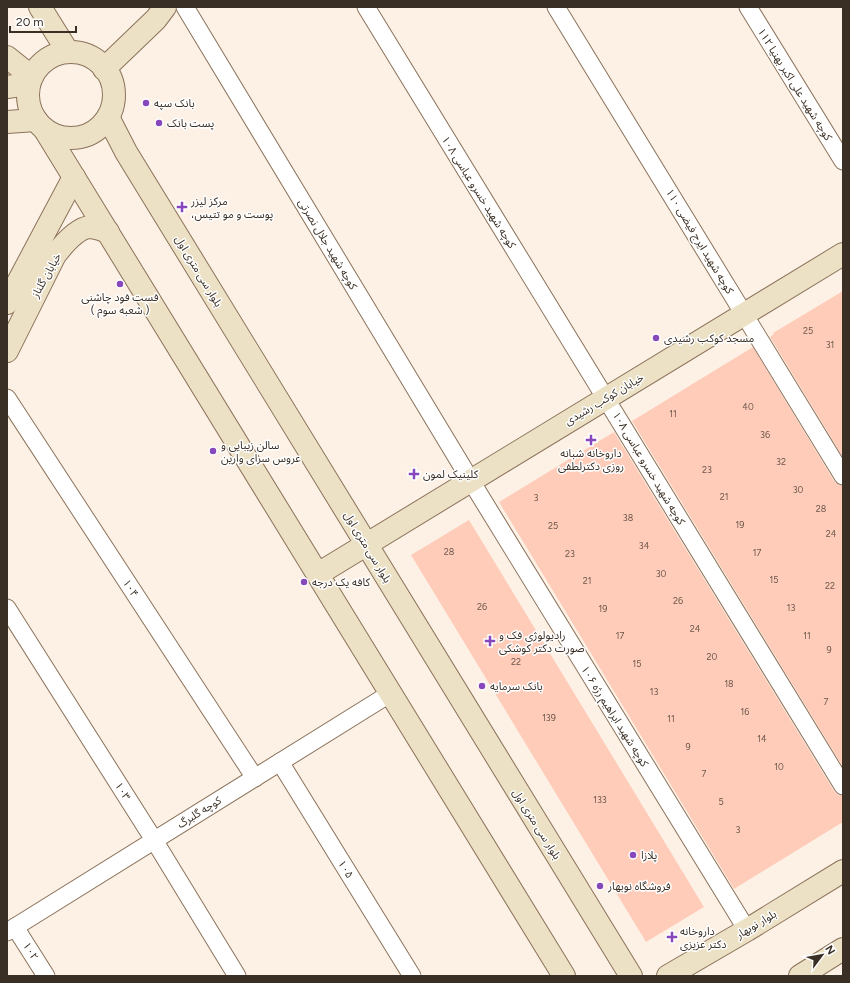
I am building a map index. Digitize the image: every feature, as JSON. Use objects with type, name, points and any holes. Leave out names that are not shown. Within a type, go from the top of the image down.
[{"type":"main road","points":[[40,7],[68,52]]},
{"type":"main road","points":[[104,69],[156,20],[165,7]]},
{"type":"main road","points":[[7,122],[40,125],[58,136],[72,138],[87,136],[99,128],[108,117],[113,105],[114,92],[111,80],[104,69],[94,59],[82,54],[68,52],[59,54],[47,60],[36,69],[31,80],[28,96],[30,109],[40,125],[74,177],[108,232],[564,976]]},
{"type":"main road","points":[[7,57],[31,80]]},
{"type":"main road","points":[[7,87],[31,80]]},
{"type":"main road","name":"بلوار سی متری اول","points":[[108,117],[126,152],[630,976]]},
{"type":"main road","name":"خیابان گلناز","points":[[7,351],[17,298],[74,177]]},
{"type":"main road","name":"خیابان گلناز","points":[[17,298],[70,238],[88,227],[108,232]]},
{"type":"main road","name":"خیابان کوکب رشیدی","points":[[318,574],[843,254]]},
{"type":"main road","name":"بلوار نوبهار","points":[[668,976],[747,930],[843,871]]},
{"type":"main road","points":[[800,976],[843,949]]},
{"type":"street","name":"کوچه شهید جلال نصرتی","points":[[185,7],[471,481]]},
{"type":"street","name":"کوچه شهید خسرو عباسی ۱۰۸","points":[[366,7],[843,786]]},
{"type":"street","name":"کوچه شهید ایرج فیضی ۱۱۰","points":[[556,7],[843,476]]},
{"type":"street","name":"کوچه شهید علی اکبر بهنیا ۱۱۲","points":[[748,7],[843,161]]},
{"type":"street","name":"۱۰۴","points":[[7,398],[255,778]]},
{"type":"street","name":"کوچه شهید ابراهیم رژه ۱۰۶","points":[[471,481],[747,930]]},
{"type":"street","name":"۱۰۳","points":[[7,608],[154,840],[237,976]]},
{"type":"street","name":"کوچه گلبرگ","points":[[11,930],[391,693]]},
{"type":"street","name":"۱۰۵","points":[[280,762],[412,976]]},
{"type":"street","name":"۱۰۲","points":[[11,930],[46,976]]},
{"type":"building","points":[[843,291],[843,457],[770,337],[774,334],[773,333]]},
{"type":"building","points":[[753,347],[834,481],[843,486],[843,767],[632,421]]},
{"type":"building","points":[[614,432],[834,791],[838,795],[843,796],[843,822],[734,889],[499,502]]},
{"type":"building","points":[[469,520],[704,907],[646,942],[411,555]]},
{"type":"place","name":"بانک سپه","points":[[146,103]]},
{"type":"place","name":"پست بانک","points":[[159,123]]},
{"type":"place","name":"مرکز لیزر ،پوست و مو تتیس","points":[[182,207]]},
{"type":"place","name":"فست فود چاشنی ( شعبه سوم )","points":[[120,284]]},
{"type":"place","name":"مسجد کوکب رشیدی","points":[[656,338]]},
{"type":"place","name":"داروخانه شبانه روزی دکترلطفی","points":[[591,440]]},
{"type":"place","name":"سالن زیبایی‌ و عروس سرای وارین","points":[[213,451]]},
{"type":"place","name":"کلینیک لمون","points":[[414,474]]},
{"type":"place","name":"کافه یک درجه","points":[[304,582]]},
{"type":"place","name":"رادیولوژی فک و صورت دکتر کوشکی","points":[[490,641]]},
{"type":"place","name":"بانک سرمایه","points":[[482,686]]},
{"type":"place","name":"پلازا","points":[[633,855]]},
{"type":"place","name":"فروشگاه نوبهار","points":[[600,886]]},
{"type":"place","name":"داروخانه دکتر عزیزی","points":[[672,937]]}]
